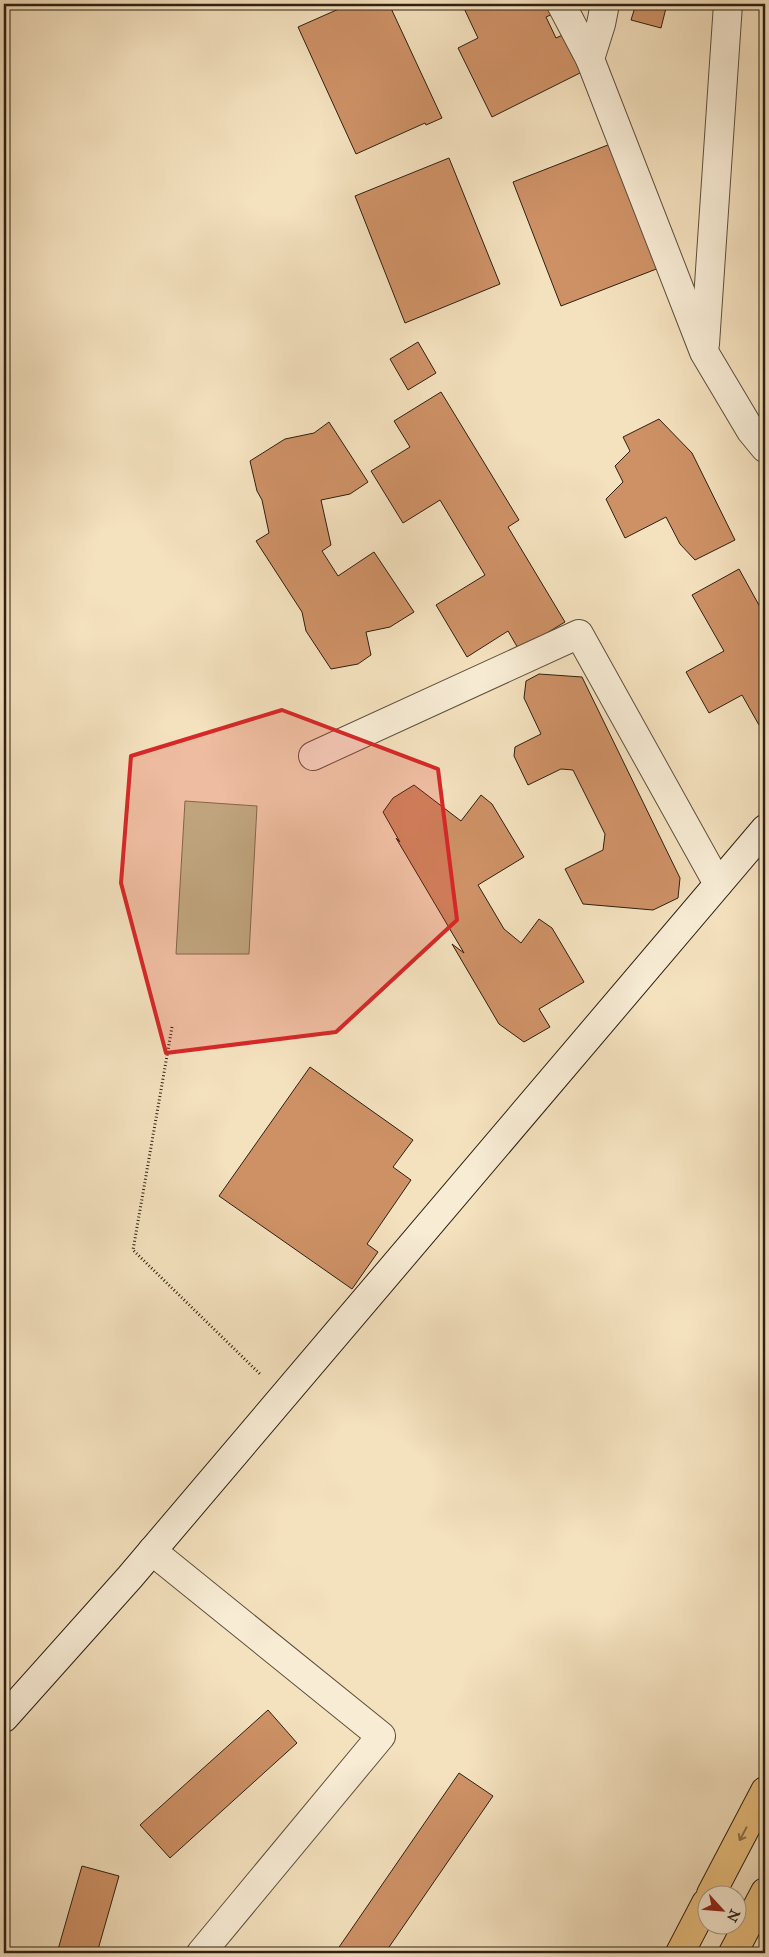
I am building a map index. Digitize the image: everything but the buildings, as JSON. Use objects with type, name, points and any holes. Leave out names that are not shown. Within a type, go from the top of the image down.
[{"type":"highway","points":[[716,1884],[765,1791]]},
{"type":"highway","points":[[733,1953],[765,1892]]},
{"type":"highway","points":[[680,1953],[696,1922]]},
{"type":"street","points":[[561,4],[590,59],[704,352],[751,431],[765,448]]},
{"type":"street","points":[[590,59],[605,4]]},
{"type":"street","points":[[704,352],[728,4]]},
{"type":"street","points":[[313,756],[579,634],[718,884]]},
{"type":"street","points":[[4,1718],[152,1551],[765,829]]},
{"type":"street","points":[[152,1551],[381,1736],[201,1953]]},
{"type":"path","points":[[172,1027],[133,1250],[283,1396]]},
{"type":"highlighted area","points":[[282,710],[438,769],[457,920],[336,1032],[166,1053],[121,883],[131,756]]},
{"type":"green space","points":[[185,801],[257,806],[249,954],[176,954]]}]
